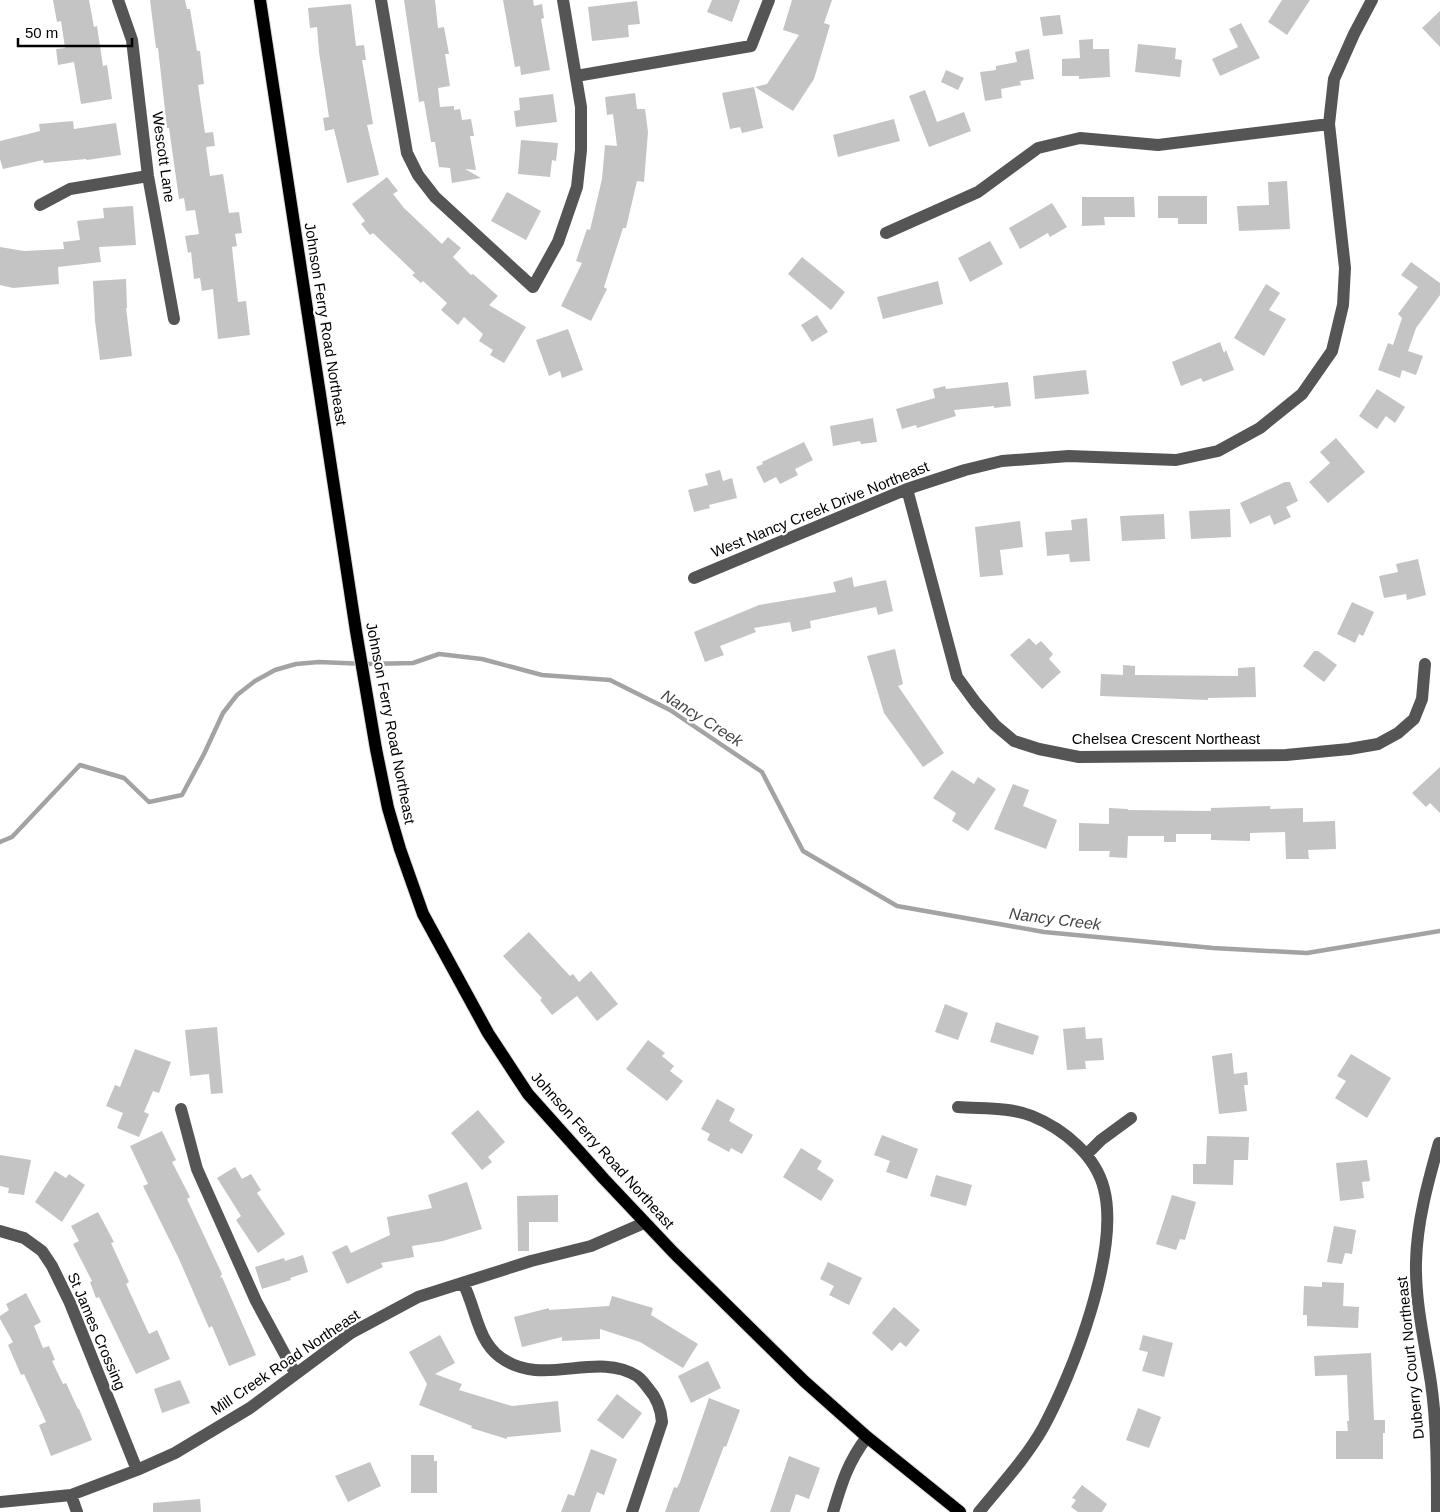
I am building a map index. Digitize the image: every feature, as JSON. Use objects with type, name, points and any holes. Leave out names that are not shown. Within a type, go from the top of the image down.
[{"type":"main road","name":"Johnson Ferry Road Northeast","points":[[260,0],[366,688],[388,808],[423,914],[488,1033],[528,1094],[644,1223],[804,1381],[867,1437],[960,1512]]},
{"type":"street","name":"Wescott Lane","points":[[118,0],[132,40],[148,176],[174,319]]},
{"type":"street","points":[[381,0],[407,153],[418,175],[435,197],[533,287],[558,242],[577,187],[582,150],[581,107],[563,0]]},
{"type":"street","points":[[576,76],[751,46],[769,0]]},
{"type":"street","name":"West Nancy Creek Drive Northeast","points":[[694,578],[907,488],[966,470],[1002,462],[1069,456],[1176,460],[1218,451],[1260,428],[1302,394],[1332,351],[1343,306],[1346,268],[1329,124],[1334,79],[1372,0]]},
{"type":"street","points":[[886,233],[978,192],[1038,148],[1046,146],[1080,138],[1158,145],[1329,124]]},
{"type":"street","points":[[40,205],[70,189],[148,176]]},
{"type":"street","name":"Chelsea Crescent Northeast","points":[[907,488],[957,677],[976,704],[995,725],[1014,741],[1079,756],[1286,755],[1349,749],[1378,744],[1398,733],[1414,719],[1422,699],[1425,664]]},
{"type":"street","points":[[958,1107],[1014,1111],[1033,1117],[1054,1128],[1087,1154],[1097,1169],[1108,1207],[1107,1232],[1102,1265],[1092,1306],[1071,1370],[1043,1429],[1017,1466],[979,1512]]},
{"type":"street","points":[[181,1109],[197,1169],[256,1301],[295,1373]]},
{"type":"street","points":[[1087,1154],[1101,1140],[1131,1118]]},
{"type":"street","name":"Duberry Court Northeast","points":[[1437,1512],[1436,1456],[1431,1384],[1419,1315],[1416,1262],[1421,1211],[1439,1143]]},
{"type":"street","name":"Mill Creek Road Northeast","points":[[0,1502],[71,1495],[136,1470],[175,1453],[250,1408],[351,1333],[418,1297],[531,1261],[591,1246],[644,1223]]},
{"type":"street","name":"St James Crossing","points":[[0,1231],[24,1238],[42,1251],[52,1266],[70,1303],[136,1470]]},
{"type":"street","points":[[463,1283],[485,1342],[499,1356],[514,1366],[545,1372],[598,1366],[619,1370],[638,1377],[651,1391],[661,1408],[662,1422],[632,1512]]},
{"type":"street","points":[[833,1512],[854,1453],[867,1437]]},
{"type":"street","points":[[71,1495],[77,1512]]},
{"type":"building","points":[[53,0],[89,0],[94,27],[97,26],[103,66],[107,65],[112,99],[81,104],[74,62],[58,65],[56,49],[65,48],[61,21],[57,22]]},
{"type":"building","points":[[150,0],[185,0],[187,9],[190,9],[197,51],[200,51],[204,84],[198,85],[205,133],[213,132],[215,146],[206,147],[210,176],[223,174],[229,213],[239,212],[242,233],[235,234],[237,246],[232,247],[238,302],[246,301],[250,335],[218,339],[213,289],[202,291],[200,278],[194,279],[191,252],[188,253],[185,236],[199,234],[195,210],[186,211],[184,198],[179,199],[169,128],[167,128],[158,48],[156,48]]},
{"type":"building","points":[[404,0],[435,0],[438,28],[444,27],[449,54],[445,54],[450,86],[438,88],[440,107],[454,106],[454,110],[460,109],[462,120],[471,119],[474,136],[470,136],[476,170],[465,169],[481,178],[452,183],[450,168],[439,167],[435,142],[431,142],[424,101],[419,102]]},
{"type":"building","points":[[503,0],[533,0],[534,6],[542,4],[544,18],[541,19],[550,70],[521,75],[520,66],[515,67]]},
{"type":"building","points":[[712,0],[740,0],[732,22],[707,12]]},
{"type":"building","points":[[792,0],[832,0],[824,23],[830,25],[814,79],[793,111],[755,87],[767,84],[799,35],[783,30]]},
{"type":"building","points":[[1282,0],[1310,0],[1287,35],[1268,22]]},
{"type":"building","points":[[637,1],[640,24],[628,25],[629,37],[592,41],[588,7]]},
{"type":"building","points":[[351,4],[356,46],[364,45],[366,60],[362,60],[373,124],[367,125],[379,175],[347,183],[334,129],[325,131],[323,118],[329,117],[317,27],[310,28],[308,8]]},
{"type":"building","points":[[1440,11],[1440,47],[1422,28]]},
{"type":"building","points":[[1060,15],[1063,34],[1043,36],[1040,17]]},
{"type":"building","points":[[1241,23],[1260,58],[1220,76],[1212,59],[1238,47],[1229,29]]},
{"type":"building","points":[[1093,39],[1093,49],[1109,49],[1110,77],[1079,79],[1079,76],[1062,76],[1062,59],[1080,58],[1079,40]]},
{"type":"building","points":[[1138,44],[1176,48],[1175,59],[1182,60],[1180,77],[1135,72]]},
{"type":"building","points":[[1029,49],[1034,79],[1020,81],[1021,85],[1001,89],[1002,98],[985,101],[980,72],[996,70],[996,66],[1017,62],[1015,52]]},
{"type":"building","points":[[946,70],[964,78],[958,90],[941,82]]},
{"type":"building","points":[[754,87],[763,128],[742,133],[740,127],[730,129],[722,93]]},
{"type":"building","points":[[925,90],[937,122],[964,112],[971,131],[929,147],[909,96]]},
{"type":"building","points":[[635,93],[637,109],[645,109],[648,132],[644,182],[637,181],[626,228],[623,228],[604,287],[607,289],[591,321],[561,306],[582,263],[576,261],[587,229],[590,230],[602,179],[605,145],[617,146],[613,114],[607,115],[605,97]]},
{"type":"building","points":[[553,94],[557,122],[516,127],[514,111],[520,110],[519,98]]},
{"type":"building","points":[[894,119],[900,141],[838,157],[833,135]]},
{"type":"building","points":[[73,121],[74,129],[116,123],[121,155],[44,163],[43,160],[3,169],[0,159],[0,141],[40,131],[39,124]]},
{"type":"building","points":[[521,140],[558,143],[556,161],[552,160],[550,177],[518,174]]},
{"type":"building","points":[[387,177],[398,191],[393,194],[404,208],[442,244],[448,237],[461,248],[453,257],[471,275],[473,274],[498,296],[489,305],[526,327],[504,363],[490,355],[493,350],[479,341],[483,334],[464,317],[458,325],[441,310],[447,303],[423,281],[421,283],[412,275],[415,273],[373,233],[370,235],[361,224],[365,221],[352,204]]},
{"type":"building","points":[[1287,181],[1290,229],[1239,231],[1237,206],[1269,205],[1268,182]]},
{"type":"building","points":[[507,192],[541,211],[526,240],[491,221]]},
{"type":"building","points":[[1158,196],[1207,196],[1207,224],[1178,224],[1178,218],[1158,218]]},
{"type":"building","points":[[1082,197],[1134,197],[1135,217],[1104,217],[1105,225],[1082,226]]},
{"type":"building","points":[[1052,203],[1067,227],[1050,237],[1048,233],[1020,249],[1009,228]]},
{"type":"building","points":[[133,206],[136,245],[99,247],[101,262],[58,267],[59,284],[13,288],[0,285],[0,247],[24,251],[64,249],[63,242],[80,240],[77,221],[104,218],[103,208]]},
{"type":"building","points":[[990,241],[1003,264],[970,282],[958,258]]},
{"type":"building","points":[[802,257],[845,292],[831,310],[788,274]]},
{"type":"building","points":[[1411,262],[1440,283],[1440,295],[1416,328],[1408,351],[1423,356],[1416,375],[1402,370],[1400,378],[1378,370],[1388,343],[1393,345],[1402,318],[1398,314],[1418,287],[1401,275]]},
{"type":"building","points":[[126,279],[126,308],[132,356],[100,360],[95,321],[93,281]]},
{"type":"building","points":[[938,281],[943,304],[883,319],[877,297]]},
{"type":"building","points":[[1266,284],[1280,293],[1269,310],[1286,319],[1264,356],[1234,338]]},
{"type":"building","points":[[817,315],[828,332],[812,342],[801,325]]},
{"type":"building","points":[[568,329],[583,370],[562,378],[560,371],[549,376],[536,340]]},
{"type":"building","points":[[1220,342],[1224,353],[1226,350],[1234,370],[1203,382],[1201,378],[1181,386],[1172,362]]},
{"type":"building","points":[[1086,370],[1089,394],[1035,399],[1033,376]]},
{"type":"building","points":[[1008,382],[1011,406],[954,410],[956,416],[917,428],[916,425],[902,429],[896,409],[935,398],[933,389],[945,386],[946,389]]},
{"type":"building","points":[[1377,389],[1405,407],[1395,423],[1386,416],[1377,429],[1359,416]]},
{"type":"building","points":[[873,418],[877,442],[861,444],[860,441],[833,446],[830,426]]},
{"type":"building","points":[[1336,438],[1365,472],[1328,503],[1309,482],[1330,463],[1320,452]]},
{"type":"building","points":[[804,442],[813,460],[795,469],[798,475],[780,484],[776,477],[764,483],[756,467],[763,464],[762,462]]},
{"type":"building","points":[[720,470],[723,481],[732,478],[737,498],[709,505],[710,508],[694,512],[688,490],[708,485],[705,474]]},
{"type":"building","points":[[1285,482],[1290,482],[1298,501],[1286,507],[1291,517],[1274,525],[1270,515],[1250,524],[1240,503]]},
{"type":"building","points":[[1230,509],[1231,537],[1191,539],[1189,511]]},
{"type":"building","points":[[1164,514],[1165,539],[1122,541],[1120,516]]},
{"type":"building","points":[[1087,518],[1090,561],[1070,562],[1069,554],[1047,556],[1045,532],[1072,530],[1071,520]]},
{"type":"building","points":[[1020,521],[1023,547],[1000,550],[1003,575],[980,577],[975,527]]},
{"type":"building","points":[[1418,559],[1426,595],[1407,600],[1406,594],[1384,598],[1379,576],[1398,572],[1396,564]]},
{"type":"building","points":[[852,577],[854,587],[886,580],[893,611],[878,615],[876,607],[810,621],[811,628],[792,632],[790,622],[754,628],[756,632],[720,646],[724,655],[705,662],[694,632],[759,605],[836,592],[833,582]]},
{"type":"building","points":[[1352,602],[1374,612],[1363,636],[1359,634],[1355,643],[1337,634]]},
{"type":"building","points":[[1029,638],[1036,645],[1041,641],[1053,654],[1049,659],[1061,672],[1042,689],[1010,655]]},
{"type":"building","points":[[895,649],[903,684],[898,686],[944,753],[923,767],[884,713],[867,656]]},
{"type":"building","points":[[1314,651],[1318,651],[1337,665],[1324,682],[1303,666]]},
{"type":"building","points":[[1123,665],[1135,666],[1135,675],[1238,676],[1238,668],[1255,667],[1256,697],[1208,698],[1208,700],[1100,696],[1101,674],[1123,675]]},
{"type":"building","points":[[1440,767],[1440,813],[1430,803],[1426,807],[1412,793]]},
{"type":"building","points":[[952,770],[974,784],[978,777],[996,789],[968,831],[952,821],[956,813],[933,798]]},
{"type":"building","points":[[1013,784],[1029,790],[1023,806],[1057,820],[1046,849],[994,829]]},
{"type":"building","points":[[1270,806],[1270,809],[1303,808],[1303,822],[1335,821],[1336,849],[1308,850],[1309,859],[1286,859],[1285,832],[1250,833],[1250,841],[1211,840],[1211,834],[1176,834],[1176,842],[1164,842],[1164,836],[1128,836],[1127,858],[1109,857],[1110,851],[1079,851],[1079,823],[1109,824],[1109,808],[1211,811],[1211,808]]},
{"type":"building","points":[[529,932],[570,976],[573,974],[579,982],[591,971],[618,1004],[597,1021],[577,996],[552,1015],[540,1000],[542,998],[503,956]]},
{"type":"building","points":[[945,1004],[968,1013],[958,1040],[935,1032]]},
{"type":"building","points":[[996,1022],[1039,1036],[1033,1055],[990,1042]]},
{"type":"building","points":[[217,1027],[223,1093],[211,1094],[209,1074],[190,1076],[185,1030]]},
{"type":"building","points":[[1085,1027],[1086,1039],[1102,1038],[1104,1060],[1085,1061],[1086,1069],[1067,1070],[1063,1029]]},
{"type":"building","points":[[648,1040],[665,1053],[662,1056],[674,1066],[670,1071],[683,1081],[667,1101],[626,1069]]},
{"type":"building","points":[[135,1049],[171,1062],[159,1093],[153,1091],[144,1112],[149,1114],[139,1137],[117,1128],[123,1113],[106,1106],[115,1085],[120,1087]]},
{"type":"building","points":[[1232,1053],[1234,1074],[1247,1072],[1248,1085],[1244,1085],[1247,1111],[1219,1114],[1212,1056]]},
{"type":"building","points":[[1351,1054],[1391,1078],[1367,1118],[1335,1098],[1346,1081],[1337,1076]]},
{"type":"building","points":[[717,1099],[735,1109],[729,1121],[753,1135],[742,1154],[731,1148],[729,1152],[707,1140],[710,1134],[701,1129]]},
{"type":"building","points":[[478,1110],[505,1142],[488,1157],[492,1162],[482,1170],[451,1133]]},
{"type":"building","points":[[162,1131],[176,1160],[172,1162],[190,1197],[187,1199],[222,1274],[220,1278],[222,1277],[256,1355],[229,1366],[212,1326],[209,1328],[179,1259],[143,1186],[148,1184],[130,1146]]},
{"type":"building","points":[[882,1135],[918,1149],[907,1179],[886,1172],[890,1161],[874,1155]]},
{"type":"building","points":[[1207,1136],[1249,1137],[1248,1160],[1234,1160],[1233,1185],[1193,1184],[1193,1164],[1206,1164]]},
{"type":"building","points":[[801,1148],[822,1161],[817,1169],[834,1180],[821,1201],[783,1177]]},
{"type":"building","points":[[0,1155],[31,1160],[24,1195],[8,1193],[9,1188],[0,1186]]},
{"type":"building","points":[[1367,1160],[1370,1181],[1362,1182],[1364,1198],[1340,1201],[1336,1163]]},
{"type":"building","points":[[235,1167],[242,1179],[251,1174],[261,1190],[257,1193],[285,1234],[258,1253],[236,1220],[241,1216],[217,1178]]},
{"type":"building","points":[[55,1171],[66,1178],[69,1174],[85,1185],[62,1222],[35,1202]]},
{"type":"building","points":[[936,1175],[972,1185],[966,1206],[930,1196]]},
{"type":"building","points":[[467,1182],[482,1229],[443,1241],[412,1246],[414,1257],[381,1263],[383,1267],[347,1284],[332,1252],[347,1245],[351,1253],[390,1235],[387,1217],[432,1208],[428,1195]]},
{"type":"building","points":[[558,1195],[558,1222],[529,1222],[529,1251],[518,1251],[517,1196]]},
{"type":"building","points":[[1172,1195],[1196,1202],[1185,1240],[1180,1239],[1176,1250],[1156,1244]]},
{"type":"building","points":[[98,1212],[114,1242],[111,1243],[129,1282],[126,1284],[149,1334],[157,1330],[170,1359],[136,1374],[99,1297],[96,1298],[90,1282],[92,1281],[73,1244],[79,1241],[71,1226]]},
{"type":"building","points":[[1334,1226],[1356,1230],[1352,1254],[1345,1253],[1342,1264],[1327,1262]]},
{"type":"building","points":[[303,1255],[308,1272],[290,1278],[291,1280],[262,1289],[255,1267],[284,1258],[285,1261]]},
{"type":"building","points":[[828,1262],[862,1278],[849,1305],[829,1295],[834,1286],[820,1279]]},
{"type":"building","points":[[1322,1282],[1344,1283],[1343,1306],[1359,1307],[1358,1328],[1307,1326],[1307,1315],[1303,1315],[1304,1286],[1322,1287]]},
{"type":"building","points":[[26,1293],[41,1322],[34,1326],[43,1348],[49,1346],[55,1360],[52,1361],[63,1384],[66,1383],[92,1440],[51,1456],[39,1425],[46,1422],[24,1374],[21,1375],[8,1345],[13,1342],[0,1319],[0,1316],[9,1310],[6,1304]]},
{"type":"building","points":[[612,1296],[653,1308],[651,1315],[698,1344],[683,1368],[640,1342],[600,1329],[600,1339],[562,1341],[562,1337],[522,1347],[514,1317],[549,1308],[549,1310],[609,1306]]},
{"type":"building","points":[[894,1307],[920,1330],[906,1347],[900,1342],[892,1351],[872,1333]]},
{"type":"building","points":[[440,1335],[455,1363],[435,1374],[462,1384],[459,1390],[512,1406],[558,1401],[561,1432],[507,1437],[507,1439],[471,1428],[472,1426],[419,1405],[427,1384],[409,1352]]},
{"type":"building","points":[[1143,1335],[1173,1343],[1164,1377],[1142,1371],[1148,1352],[1139,1350]]},
{"type":"building","points":[[1371,1353],[1374,1420],[1385,1420],[1383,1459],[1336,1459],[1336,1431],[1348,1431],[1347,1375],[1315,1376],[1314,1356]]},
{"type":"building","points":[[708,1361],[721,1388],[691,1403],[678,1376]]},
{"type":"building","points":[[180,1380],[190,1403],[162,1413],[154,1389]]},
{"type":"building","points":[[617,1394],[642,1413],[623,1439],[597,1420]]},
{"type":"building","points":[[709,1398],[740,1410],[726,1447],[724,1446],[699,1512],[665,1512],[674,1487],[677,1488],[680,1482]]},
{"type":"building","points":[[1138,1408],[1161,1417],[1149,1448],[1126,1440]]},
{"type":"building","points":[[591,1449],[617,1459],[604,1495],[597,1492],[590,1512],[561,1512],[568,1494],[574,1496]]},
{"type":"building","points":[[411,1455],[434,1455],[434,1461],[437,1461],[437,1493],[411,1493]]},
{"type":"building","points":[[789,1456],[820,1468],[809,1499],[796,1494],[790,1512],[770,1512]]},
{"type":"building","points":[[370,1462],[381,1486],[348,1502],[335,1476]]},
{"type":"building","points":[[1082,1485],[1107,1504],[1102,1512],[1078,1512],[1071,1507],[1076,1500],[1072,1498]]},
{"type":"building","points":[[200,1499],[201,1512],[153,1512],[153,1503]]},
{"type":"waterway","name":"Nancy Creek","points":[[0,842],[12,837],[80,765],[124,778],[149,802],[182,795],[223,713],[237,695],[255,681],[275,670],[296,664],[319,662],[413,663],[439,654],[482,659],[542,675],[610,680],[670,710],[762,772],[803,851],[897,906],[1044,932],[1213,948],[1307,953],[1440,931]]}]
